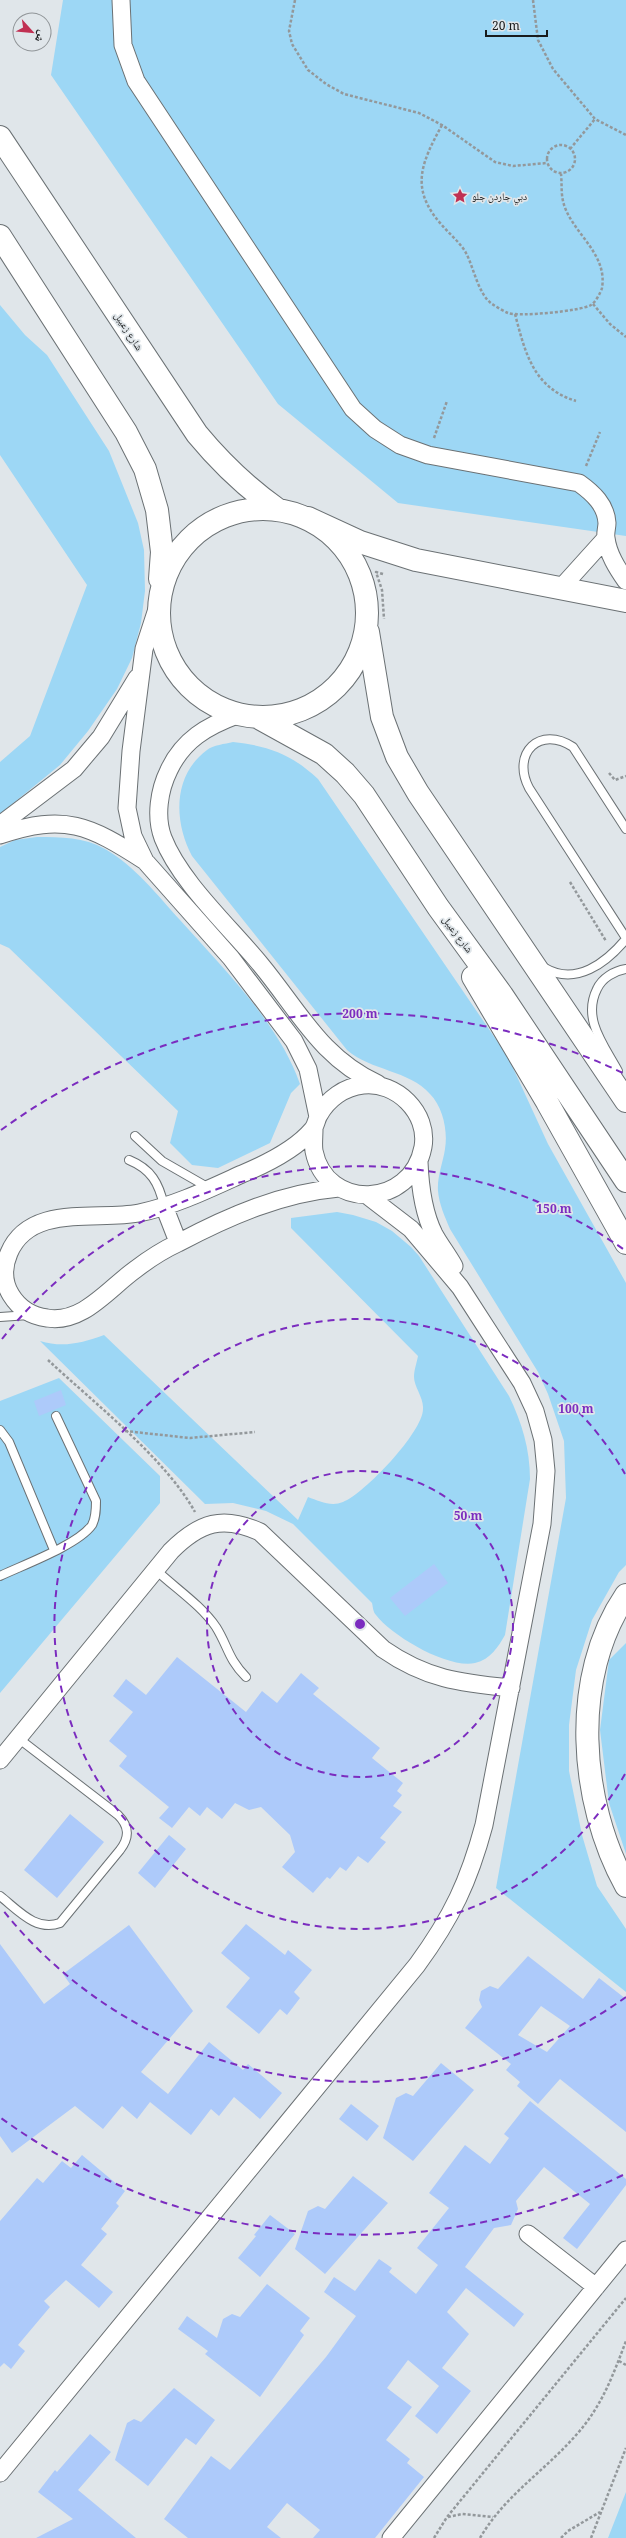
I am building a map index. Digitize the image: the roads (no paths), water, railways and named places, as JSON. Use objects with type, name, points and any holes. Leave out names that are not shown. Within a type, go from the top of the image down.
[{"type":"main road","name":"شارع زعيبل","points":[[0,136],[197,434],[220,462],[247,487],[277,509]]},
{"type":"main road","points":[[0,236],[126,432],[145,469],[159,524],[162,552],[159,599],[160,633],[169,661],[182,679],[210,704],[237,715],[260,718],[291,714],[319,701],[343,680],[375,625]]},
{"type":"main road","points":[[159,599],[170,564],[190,538],[215,520],[238,512],[245,510],[277,509],[308,518],[333,531],[387,552],[560,589],[626,601]]},
{"type":"main road","points":[[308,518],[334,536],[353,560],[365,590],[375,625],[382,717],[398,757],[418,793],[626,1102]]},
{"type":"main road","name":"شارع زعيبل","points":[[260,718],[324,754],[345,773],[364,795],[438,908],[502,995],[626,1181]]},
{"type":"main road","points":[[438,908],[471,973],[547,1102],[626,1243]]},
{"type":"main road","points":[[626,1594],[611,1621],[596,1660],[590,1702],[588,1733],[590,1774],[600,1822],[610,1853],[626,1886]]},
{"type":"street","points":[[121,0],[123,45],[136,81],[335,385],[353,409],[375,429],[400,445],[428,455],[579,483],[592,493],[602,506],[607,521],[606,538],[611,554],[626,581]]},
{"type":"street","points":[[560,589],[606,538]]},
{"type":"street","points":[[159,599],[150,626],[140,672],[128,778],[127,808],[133,836],[145,861],[231,958],[294,1041],[308,1069],[316,1123],[314,1152],[323,1172],[339,1188],[353,1194],[368,1196],[384,1194],[399,1186],[410,1176],[419,1162],[424,1144],[422,1125],[413,1107],[400,1094],[354,1072],[318,1041],[263,967],[189,881],[163,837],[159,812],[162,784],[174,759],[192,738],[213,724],[237,715]]},
{"type":"street","points":[[0,825],[74,769],[100,737],[140,672]]},
{"type":"street","points":[[0,835],[29,826],[53,823],[76,825],[99,832],[145,861]]},
{"type":"street","points":[[339,1188],[296,1194],[266,1203],[178,1242],[136,1269],[91,1306],[76,1314],[61,1319],[33,1315],[14,1301],[8,1291],[2,1265],[12,1245],[40,1222],[58,1218],[110,1217],[164,1206],[210,1188],[269,1162],[316,1123],[329,1101],[345,1090],[363,1085],[382,1086]]},
{"type":"street","points":[[419,1162],[422,1199],[427,1217],[434,1234],[454,1268],[460,1287]]},
{"type":"street","points":[[0,2473],[418,1965],[440,1933],[459,1899],[474,1862],[484,1824],[511,1688],[545,1501],[546,1471],[543,1440],[535,1411],[522,1383],[460,1287],[411,1229],[368,1196]]},
{"type":"street","points":[[164,1206],[178,1242]]},
{"type":"street","points":[[0,1760],[185,1536],[203,1526],[222,1522],[242,1524],[260,1532],[383,1649],[402,1662],[444,1679],[511,1688]]},
{"type":"street","points":[[528,2234],[596,2287]]},
{"type":"street","points":[[391,2538],[626,2250]]},
{"type":"lane","points":[[526,955],[552,973],[564,976],[577,974],[609,957],[626,939],[529,788],[523,776],[522,763],[527,751],[537,742],[550,738],[562,739],[574,746],[626,829]]},
{"type":"lane","points":[[626,969],[614,972],[599,985],[593,996],[591,1009],[598,1034],[626,1088]]},
{"type":"lane","points":[[135,1136],[162,1161],[210,1188]]},
{"type":"lane","points":[[129,1160],[150,1173],[157,1183],[164,1206]]},
{"type":"lane","points":[[0,1317],[33,1315]]},
{"type":"lane","points":[[0,1576],[54,1550],[84,1533],[92,1524],[96,1512],[92,1490],[56,1416]]},
{"type":"lane","points":[[0,1430],[9,1442],[54,1550]]},
{"type":"lane","points":[[156,1570],[208,1617],[216,1628],[228,1654],[246,1677]]},
{"type":"lane","points":[[0,1896],[40,1926],[50,1926],[60,1923],[126,1842],[128,1832],[125,1822],[118,1815],[18,1738]]},
{"type":"place","name":"دبي جاردن جلو","points":[[460,196]]}]
